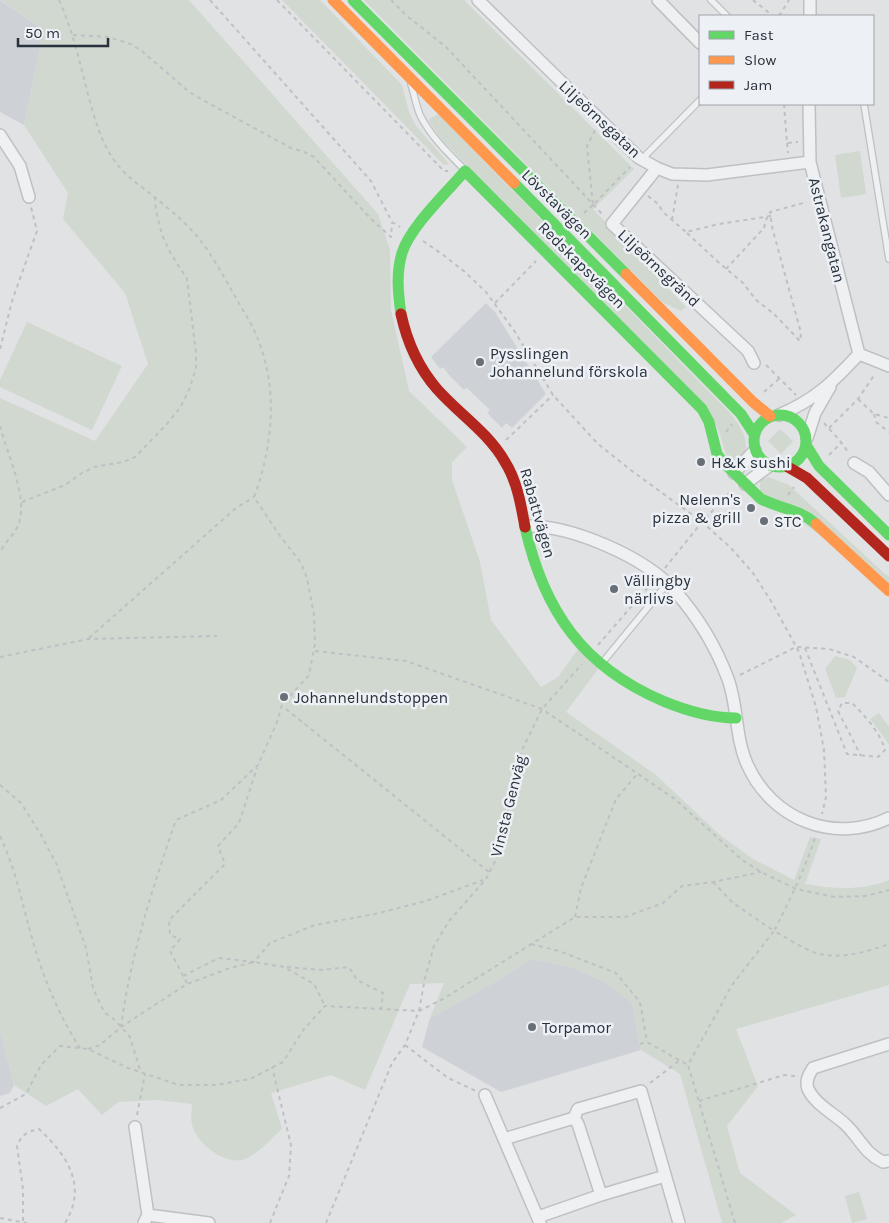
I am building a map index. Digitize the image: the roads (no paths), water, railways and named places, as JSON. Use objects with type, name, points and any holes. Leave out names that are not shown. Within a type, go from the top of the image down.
[{"type":"street","name":"Lövstavägen","points":[[333,0],[734,407],[754,434]]},
{"type":"street","name":"Lövstavägen","points":[[353,0],[753,402],[775,415],[788,416],[801,424],[806,441],[819,466],[889,535]]},
{"type":"street","name":"Liljeörnsgatan","points":[[478,0],[601,121],[641,158],[656,168],[672,174],[707,176],[810,162]]},
{"type":"street","points":[[658,0],[699,42]]},
{"type":"street","points":[[810,0],[810,15]]},
{"type":"street","name":"Astrakangatan","points":[[809,105],[810,162],[859,354]]},
{"type":"street","points":[[0,135],[20,166],[29,197]]},
{"type":"street","name":"Liljeörnsgränd","points":[[656,168],[612,224],[748,351],[754,363]]},
{"type":"street","name":"Rabattvägen","points":[[465,170],[411,233],[405,246],[399,271],[400,314],[408,339],[420,365],[435,388],[497,449],[507,464],[526,526],[530,548],[542,582],[555,610],[572,635],[601,665],[632,688],[686,710],[708,716],[736,718]]},
{"type":"street","name":"Redskapsvägen","points":[[465,170],[702,409],[709,422],[717,454],[740,479],[761,499],[797,511],[812,520],[889,591]]},
{"type":"street","points":[[832,383],[814,413],[803,454],[797,462],[788,467],[781,468],[769,466],[763,462],[755,450],[754,434],[758,427],[775,415],[804,403],[832,383],[859,354],[885,364]]},
{"type":"street","points":[[740,479],[755,450]]},
{"type":"street","points":[[854,463],[869,472],[889,495]]},
{"type":"street","points":[[740,479],[769,466]]},
{"type":"street","points":[[788,467],[807,478],[889,556]]},
{"type":"street","points":[[526,526],[552,527],[602,544],[627,556],[658,576],[675,590],[714,646],[728,680],[746,762],[763,791],[776,804],[819,827],[854,830],[889,818]]},
{"type":"street","points":[[889,1044],[814,1068],[808,1077],[807,1087],[813,1098],[846,1125],[872,1156],[883,1162],[889,1160]]},
{"type":"street","points":[[504,1139],[574,1118],[578,1109],[641,1091],[679,1223]]},
{"type":"street","points":[[484,1095],[539,1220],[601,1195],[665,1176]]},
{"type":"street","points":[[574,1118],[578,1124],[601,1195]]},
{"type":"street","points":[[135,1127],[146,1219],[209,1223]]},
{"type":"lane","points":[[711,0],[726,15]]},
{"type":"lane","name":"Redskapsvägen","points":[[409,78],[419,112],[426,125],[437,140],[465,170]]},
{"type":"lane","points":[[641,158],[699,101]]},
{"type":"lane","points":[[864,105],[889,259]]},
{"type":"lane","points":[[601,665],[667,584]]},
{"type":"place","name":"Pysslingen Johannelund förskola","points":[[480,362]]},
{"type":"place","name":"H&K sushi","points":[[701,462]]},
{"type":"place","name":"Nelenn's pizza & grill","points":[[751,508]]},
{"type":"place","name":"STC","points":[[764,521]]},
{"type":"place","name":"Vällingby närlivs","points":[[614,589]]},
{"type":"place","name":"Johannelundstoppen","points":[[284,697]]},
{"type":"place","name":"Torpamor","points":[[532,1027]]}]
